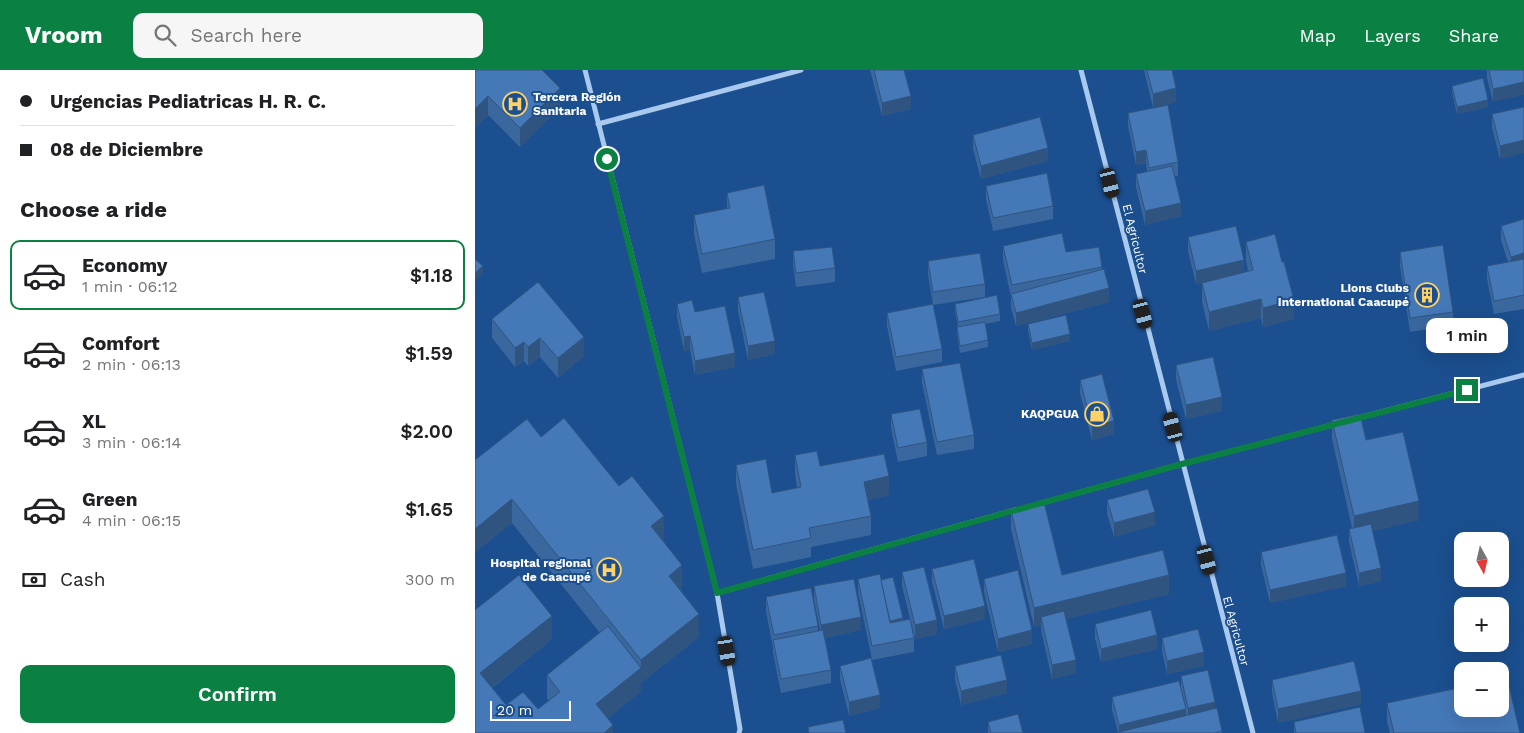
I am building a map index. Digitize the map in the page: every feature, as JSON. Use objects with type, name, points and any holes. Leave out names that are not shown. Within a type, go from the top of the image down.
[{"type":"street","points":[[585,70],[717,593],[740,732]]},
{"type":"street","points":[[598,124],[801,70]]},
{"type":"street","name":"El Agricultor","points":[[1081,70],[1253,733]]},
{"type":"street","points":[[1030,506],[1182,464],[1524,375]]},
{"type":"street","points":[[717,593],[1021,509]]},
{"type":"building","name":"Tercera Región Sanitaria","points":[[475,70],[542,70],[560,88],[520,128],[488,96],[475,109]]},
{"type":"building","points":[[874,70],[904,70],[911,96],[882,103]]},
{"type":"building","points":[[1147,70],[1172,70],[1176,88],[1153,94]]},
{"type":"building","points":[[1489,70],[1524,70],[1524,82],[1493,89]]},
{"type":"building","points":[[1483,78],[1488,100],[1457,107],[1452,86]]},
{"type":"building","points":[[1168,105],[1178,162],[1149,168],[1146,150],[1136,152],[1128,113]]},
{"type":"building","points":[[1524,107],[1524,140],[1500,146],[1492,114]]},
{"type":"building","points":[[1040,117],[1048,148],[981,166],[973,135]]},
{"type":"building","points":[[1172,166],[1181,203],[1145,211],[1136,174]]},
{"type":"building","points":[[1047,173],[1053,206],[993,218],[986,186]]},
{"type":"building","points":[[764,185],[775,239],[702,254],[694,215],[730,208],[727,193]]},
{"type":"building","points":[[1524,219],[1524,253],[1511,257],[1501,226]]},
{"type":"building","points":[[1236,226],[1244,260],[1196,271],[1188,237]]},
{"type":"building","points":[[1062,233],[1066,252],[1099,247],[1102,267],[1012,285],[1003,246]]},
{"type":"building","points":[[1275,234],[1294,300],[1263,308],[1261,299],[1209,312],[1202,283],[1253,270],[1246,242]]},
{"type":"building","name":"Lions Clubs International Caacupé","points":[[1443,245],[1453,312],[1410,318],[1400,252]]},
{"type":"building","points":[[832,247],[835,268],[796,273],[793,251]]},
{"type":"building","points":[[980,253],[985,284],[933,292],[928,261]]},
{"type":"building","points":[[475,259],[483,266],[475,273]]},
{"type":"building","points":[[1524,259],[1524,295],[1494,301],[1487,266]]},
{"type":"building","points":[[1104,269],[1109,288],[1016,313],[1011,294]]},
{"type":"building","points":[[538,282],[584,337],[558,358],[540,338],[528,347],[524,342],[515,348],[492,319]]},
{"type":"building","points":[[764,292],[775,341],[748,346],[738,297]]},
{"type":"building","points":[[997,295],[1000,314],[958,322],[955,304]]},
{"type":"building","points":[[692,300],[695,312],[725,306],[735,353],[695,361],[690,336],[684,337],[677,304]]},
{"type":"building","points":[[933,304],[942,349],[896,357],[887,313]]},
{"type":"building","points":[[1066,315],[1070,334],[1032,343],[1028,324]]},
{"type":"building","points":[[985,322],[988,340],[960,346],[957,327]]},
{"type":"building","points":[[1213,357],[1222,397],[1186,405],[1176,365]]},
{"type":"building","points":[[960,363],[974,435],[937,442],[922,369]]},
{"type":"building","name":"KAQPGUA","points":[[1102,374],[1114,421],[1092,426],[1080,380]]},
{"type":"building","points":[[920,409],[927,442],[898,448],[891,414]]},
{"type":"building","points":[[1360,414],[1366,440],[1403,432],[1419,501],[1354,516],[1332,420]]},
{"type":"building","name":"Hospital regional de Caacupé","points":[[564,418],[619,486],[632,476],[664,516],[651,526],[682,565],[669,576],[699,614],[641,660],[512,499],[475,529],[475,460],[527,419],[541,437]]},
{"type":"building","points":[[817,451],[820,466],[884,454],[889,476],[864,482],[871,516],[809,528],[811,538],[753,550],[736,465],[766,459],[772,493],[801,487],[795,455]]},
{"type":"building","points":[[1148,489],[1155,512],[1114,523],[1107,500]]},
{"type":"building","points":[[1044,502],[1062,575],[1163,550],[1169,575],[1034,608],[1011,510]]},
{"type":"building","points":[[1371,524],[1381,568],[1359,573],[1349,529]]},
{"type":"building","points":[[1337,535],[1346,573],[1270,590],[1261,552]]},
{"type":"building","points":[[974,559],[985,606],[944,616],[932,569]]},
{"type":"building","points":[[924,567],[937,620],[915,625],[902,572]]},
{"type":"building","points":[[1018,570],[1032,630],[998,639],[984,579]]},
{"type":"building","points":[[880,574],[890,623],[910,619],[914,638],[872,646],[858,579]]},
{"type":"building","points":[[519,575],[552,616],[480,673],[506,705],[523,692],[538,709],[560,692],[547,675],[608,626],[641,668],[596,704],[613,725],[604,733],[475,733],[475,610]]},
{"type":"building","points":[[893,577],[903,618],[890,621],[881,580]]},
{"type":"building","points":[[854,579],[861,617],[821,625],[814,586]]},
{"type":"building","points":[[811,588],[818,626],[774,635],[766,597]]},
{"type":"building","points":[[1151,610],[1157,635],[1101,649],[1095,624]]},
{"type":"building","points":[[1064,611],[1076,660],[1052,665],[1041,617]]},
{"type":"building","points":[[1198,629],[1204,652],[1167,661],[1162,638]]},
{"type":"building","points":[[823,630],[831,670],[781,679],[773,640]]},
{"type":"building","points":[[1001,655],[1007,680],[961,691],[955,666]]},
{"type":"building","points":[[871,658],[880,695],[849,702],[840,666]]},
{"type":"building","points":[[1354,661],[1361,691],[1278,709],[1272,680]]},
{"type":"building","points":[[1208,670],[1215,702],[1188,708],[1181,676]]},
{"type":"building","points":[[1179,681],[1186,709],[1119,725],[1112,697]]},
{"type":"building","points":[[1509,686],[1520,733],[1394,733],[1387,703],[1454,689],[1454,717],[1509,717]]},
{"type":"building","points":[[1360,707],[1365,733],[1296,733],[1294,722]]},
{"type":"building","points":[[1217,708],[1222,731],[1215,733],[1115,733]]},
{"type":"building","points":[[1018,714],[1023,733],[991,733],[988,722]]},
{"type":"building","points":[[843,720],[846,733],[809,733],[808,727]]},
{"type":"place","name":"Tercera Región Sanitaria","points":[[515,104]]},
{"type":"place","name":"Lions Clubs International Caacupé","points":[[1427,295]]},
{"type":"place","name":"KAQPGUA","points":[[1097,414]]},
{"type":"place","name":"Hospital regional de Caacupé","points":[[609,570]]},
{"type":"route","points":[[607,159],[717,593],[1182,464],[1467,390]]}]
